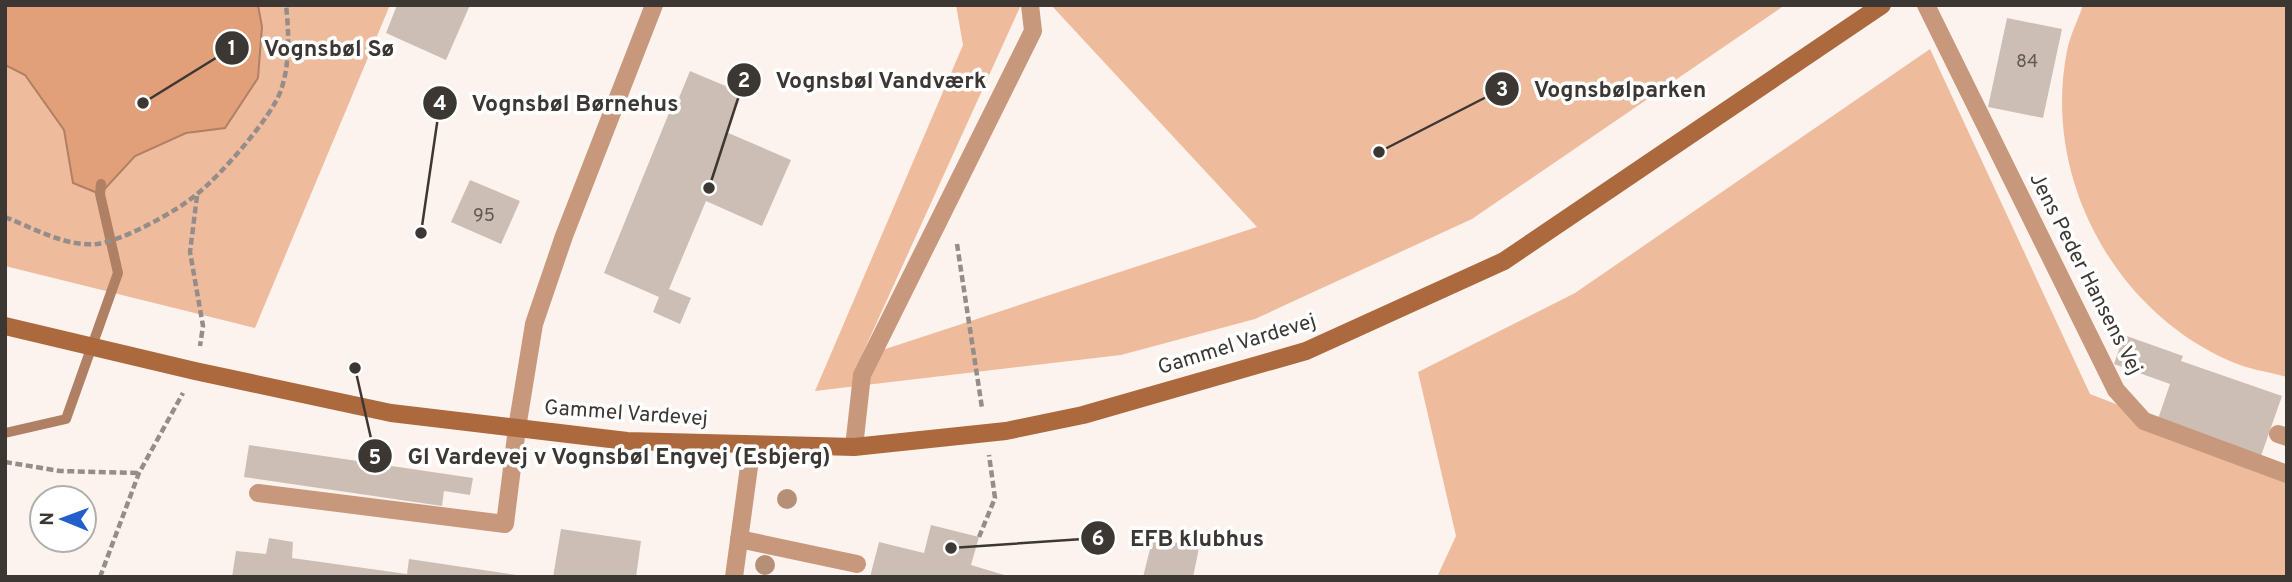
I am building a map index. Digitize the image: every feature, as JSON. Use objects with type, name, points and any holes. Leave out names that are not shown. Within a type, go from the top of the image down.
[{"type":"street","name":"Gammel Vardevej","points":[[517,428],[534,324],[564,236],[654,5]]},
{"type":"street","points":[[854,447],[862,375],[1033,31],[1030,5]]},
{"type":"street","name":"Gammel Vardevej","points":[[5,326],[195,371],[391,413],[627,441],[854,447],[986,433],[1083,415],[1306,351],[1504,261],[1882,5]]},
{"type":"street","name":"Jens Peder Hansens Vej","points":[[1926,5],[2116,390],[2144,421],[2287,474]]},
{"type":"street","points":[[258,493],[505,524],[517,428]]},
{"type":"street","points":[[734,577],[752,445]]},
{"type":"street","points":[[739,540],[857,564]]},
{"type":"path","points":[[5,217],[63,240],[94,244],[122,239],[197,195],[259,127],[281,90],[289,33],[286,5]]},
{"type":"path","points":[[100,577],[139,473],[195,371],[203,326],[190,252],[197,195]]},
{"type":"path","points":[[956,239],[995,498],[979,537]]},
{"type":"path","points":[[5,462],[60,471],[139,473]]},
{"type":"shaded area","points":[[5,5],[390,5],[255,328],[5,266]]},
{"type":"shaded area","points":[[5,5],[258,5],[262,27],[258,78],[225,128],[186,133],[135,156],[100,194],[73,183],[64,130],[25,75],[5,65]]},
{"type":"shaded area","points":[[956,5],[1021,5],[861,357],[1257,227],[1051,5],[1785,5],[1472,219],[1255,319],[1121,355],[815,391],[963,45]]},
{"type":"shaded area","points":[[2083,5],[2287,5],[2287,377],[2237,364],[2188,338],[2152,309],[2120,273],[2095,234],[2077,191],[2065,145],[2062,98],[2067,51]]},
{"type":"shaded area","points":[[1930,49],[2090,394],[2287,470],[2287,577],[1437,577],[1456,536],[1418,372],[1575,293]]},
{"type":"building","points":[[397,5],[470,5],[446,60],[386,33]]},
{"type":"building","points":[[2007,18],[2062,29],[2043,118],[1988,107]]},
{"type":"building","points":[[690,71],[742,93],[726,132],[791,160],[762,226],[706,201],[669,289],[691,298],[680,324],[653,312],[659,297],[604,273],[671,108],[674,110]]},
{"type":"building","points":[[470,180],[520,201],[501,244],[451,222]]},
{"type":"building","points":[[2124,335],[2183,356],[2181,361],[2282,396],[2261,456],[2158,419],[2170,384],[2114,364]]},
{"type":"building","points":[[249,445],[473,478],[470,495],[444,491],[442,506],[244,477]]},
{"type":"building","points":[[931,525],[979,537],[971,565],[1011,577],[870,577],[879,542],[924,553]]},
{"type":"building","points":[[561,529],[641,541],[636,577],[553,577]]},
{"type":"building","points":[[1153,537],[1199,548],[1193,577],[1143,577]]},
{"type":"building","points":[[269,538],[293,542],[292,558],[407,574],[409,559],[530,577],[232,577],[236,551],[266,554]]},
{"type":"waterway","points":[[5,433],[66,419],[118,273],[100,194],[101,184]]},
{"type":"place","name":"Vognsbøl Sø","points":[[143,103]]},
{"type":"place","name":"Vognsbølparken","points":[[1379,152]]},
{"type":"place","name":"Vognsbøl Vandværk","points":[[709,188]]},
{"type":"place","name":"Vognsbøl Børnehus","points":[[421,233]]},
{"type":"place","name":"Gl Vardevej v Vognsbøl Engvej (Esbjerg)","points":[[355,368]]},
{"type":"place","name":"EFB klubhus","points":[[951,548]]}]
